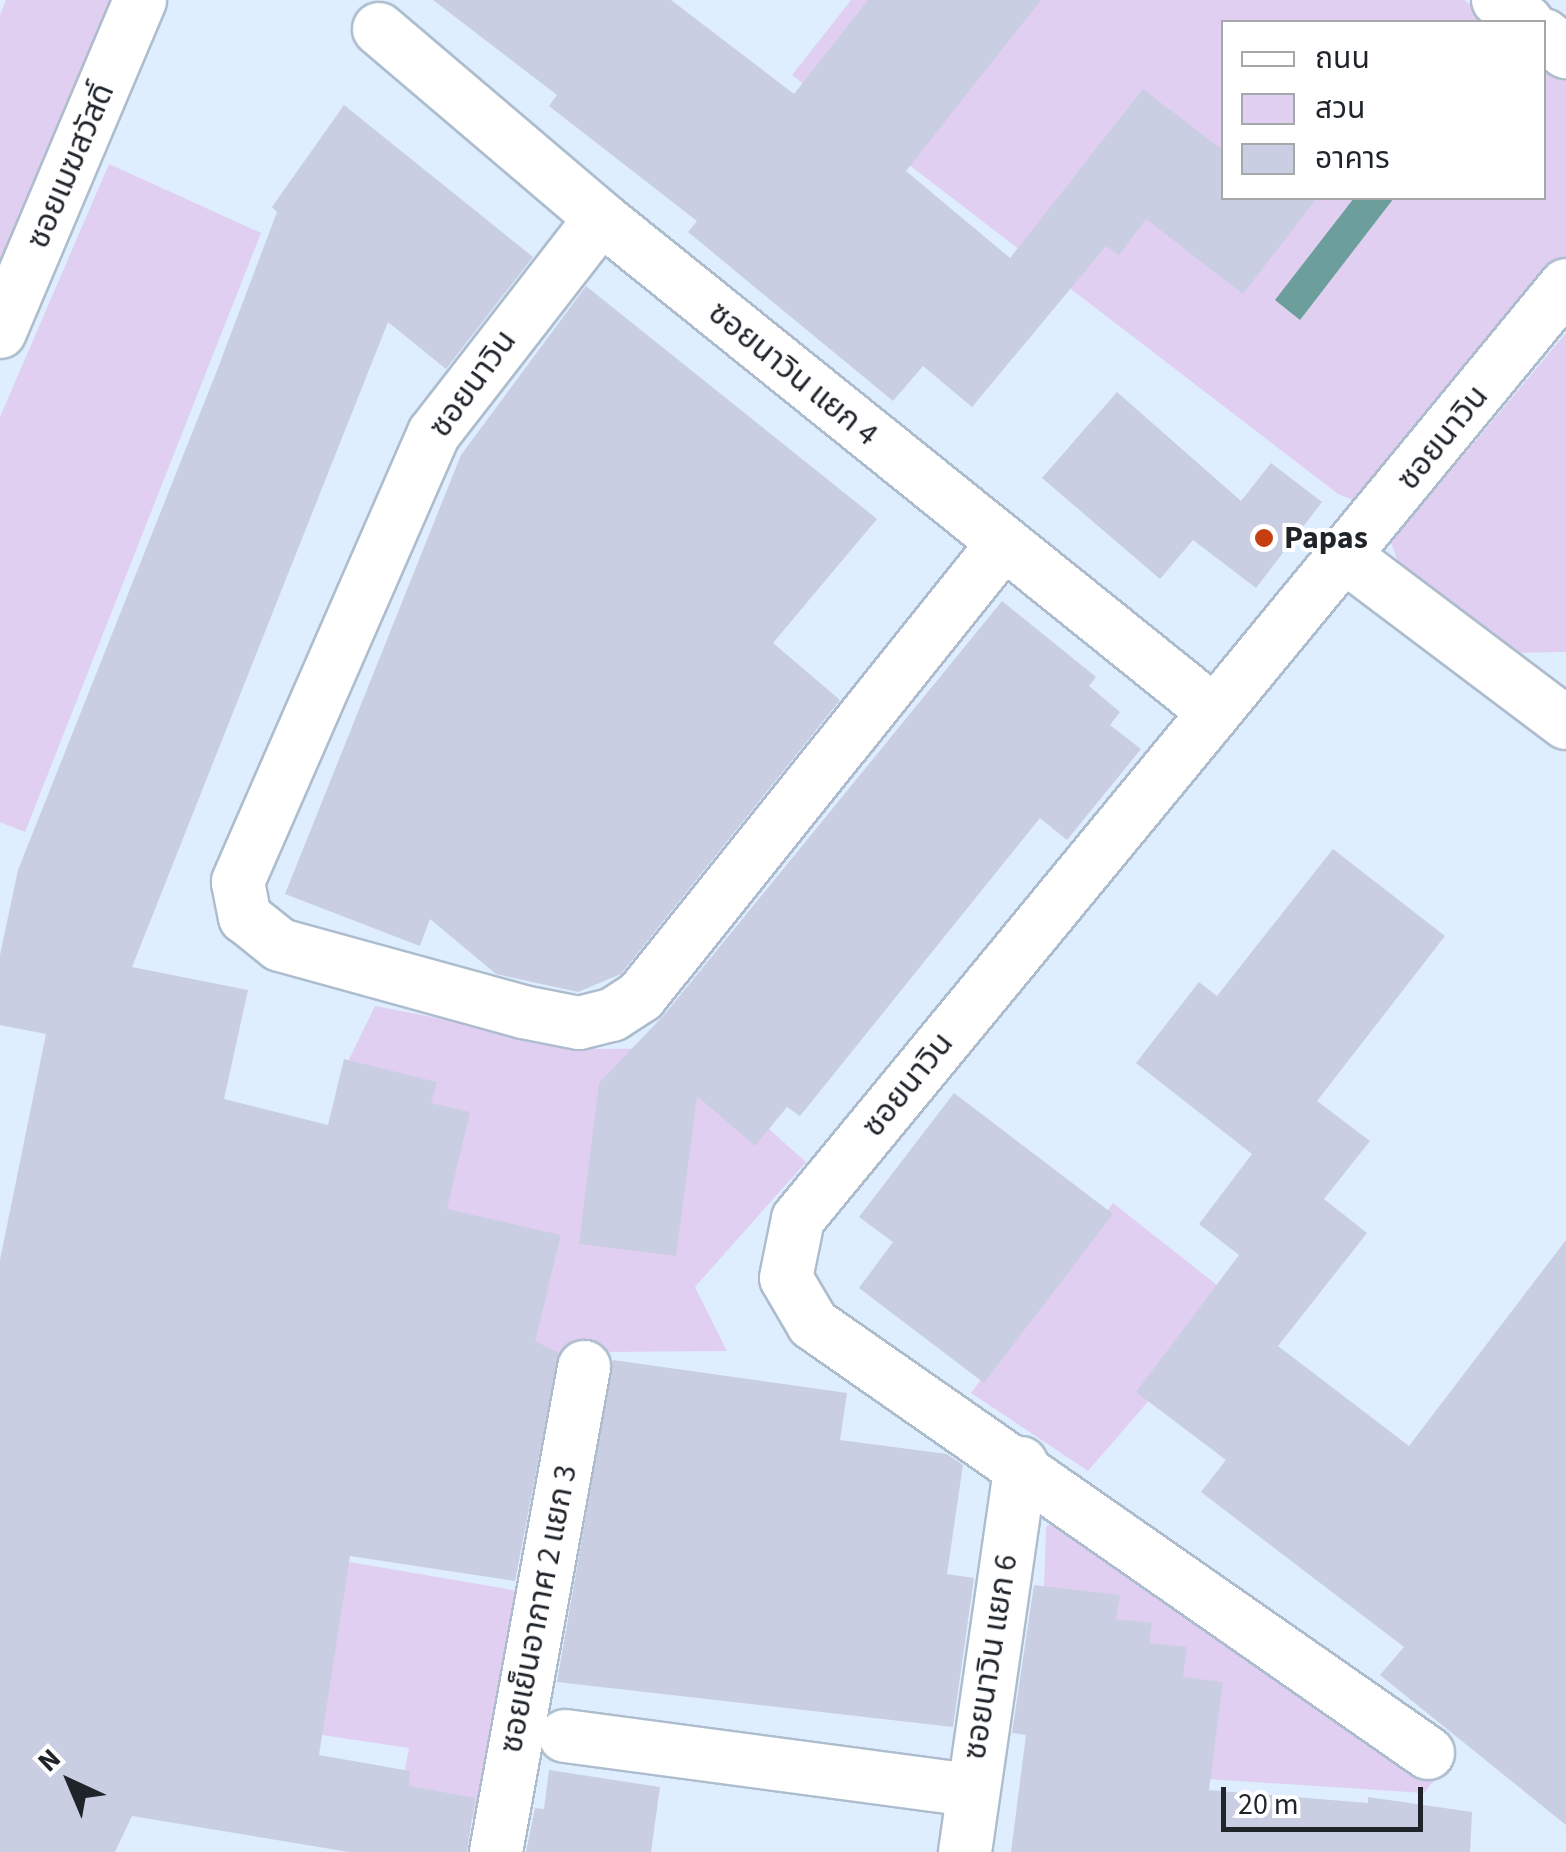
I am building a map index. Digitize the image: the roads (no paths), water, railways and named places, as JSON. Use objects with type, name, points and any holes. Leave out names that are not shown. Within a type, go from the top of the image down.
[{"type":"street","name":"ซอยเมฆสวัสดิ์","points":[[0,332],[140,0]]},
{"type":"street","points":[[1498,0],[1524,20]]},
{"type":"street","name":"ซอยนาวิน แยก 4","points":[[379,29],[601,218],[1213,712]]},
{"type":"street","points":[[1546,37],[1566,52]]},
{"type":"street","name":"ซอยนาวิน","points":[[601,218],[434,433],[238,882],[245,916],[280,945],[523,1012],[579,1023],[612,1015],[641,996],[1003,544]]},
{"type":"street","name":"ซอยนาวิน","points":[[1428,1753],[1020,1463],[814,1324],[786,1278],[798,1220],[1213,712],[1347,558],[1566,285]]},
{"type":"street","points":[[1347,558],[1566,724]]},
{"type":"street","name":"ซอยเย็นอากาศ 2 แยก 3","points":[[496,1852],[584,1366]]},
{"type":"street","name":"ซอยนาวิน แยก 6","points":[[965,1852],[1020,1463]]},
{"type":"street","points":[[566,1736],[972,1790]]},
{"type":"place","name":"Papas","points":[[1264,538]]}]
